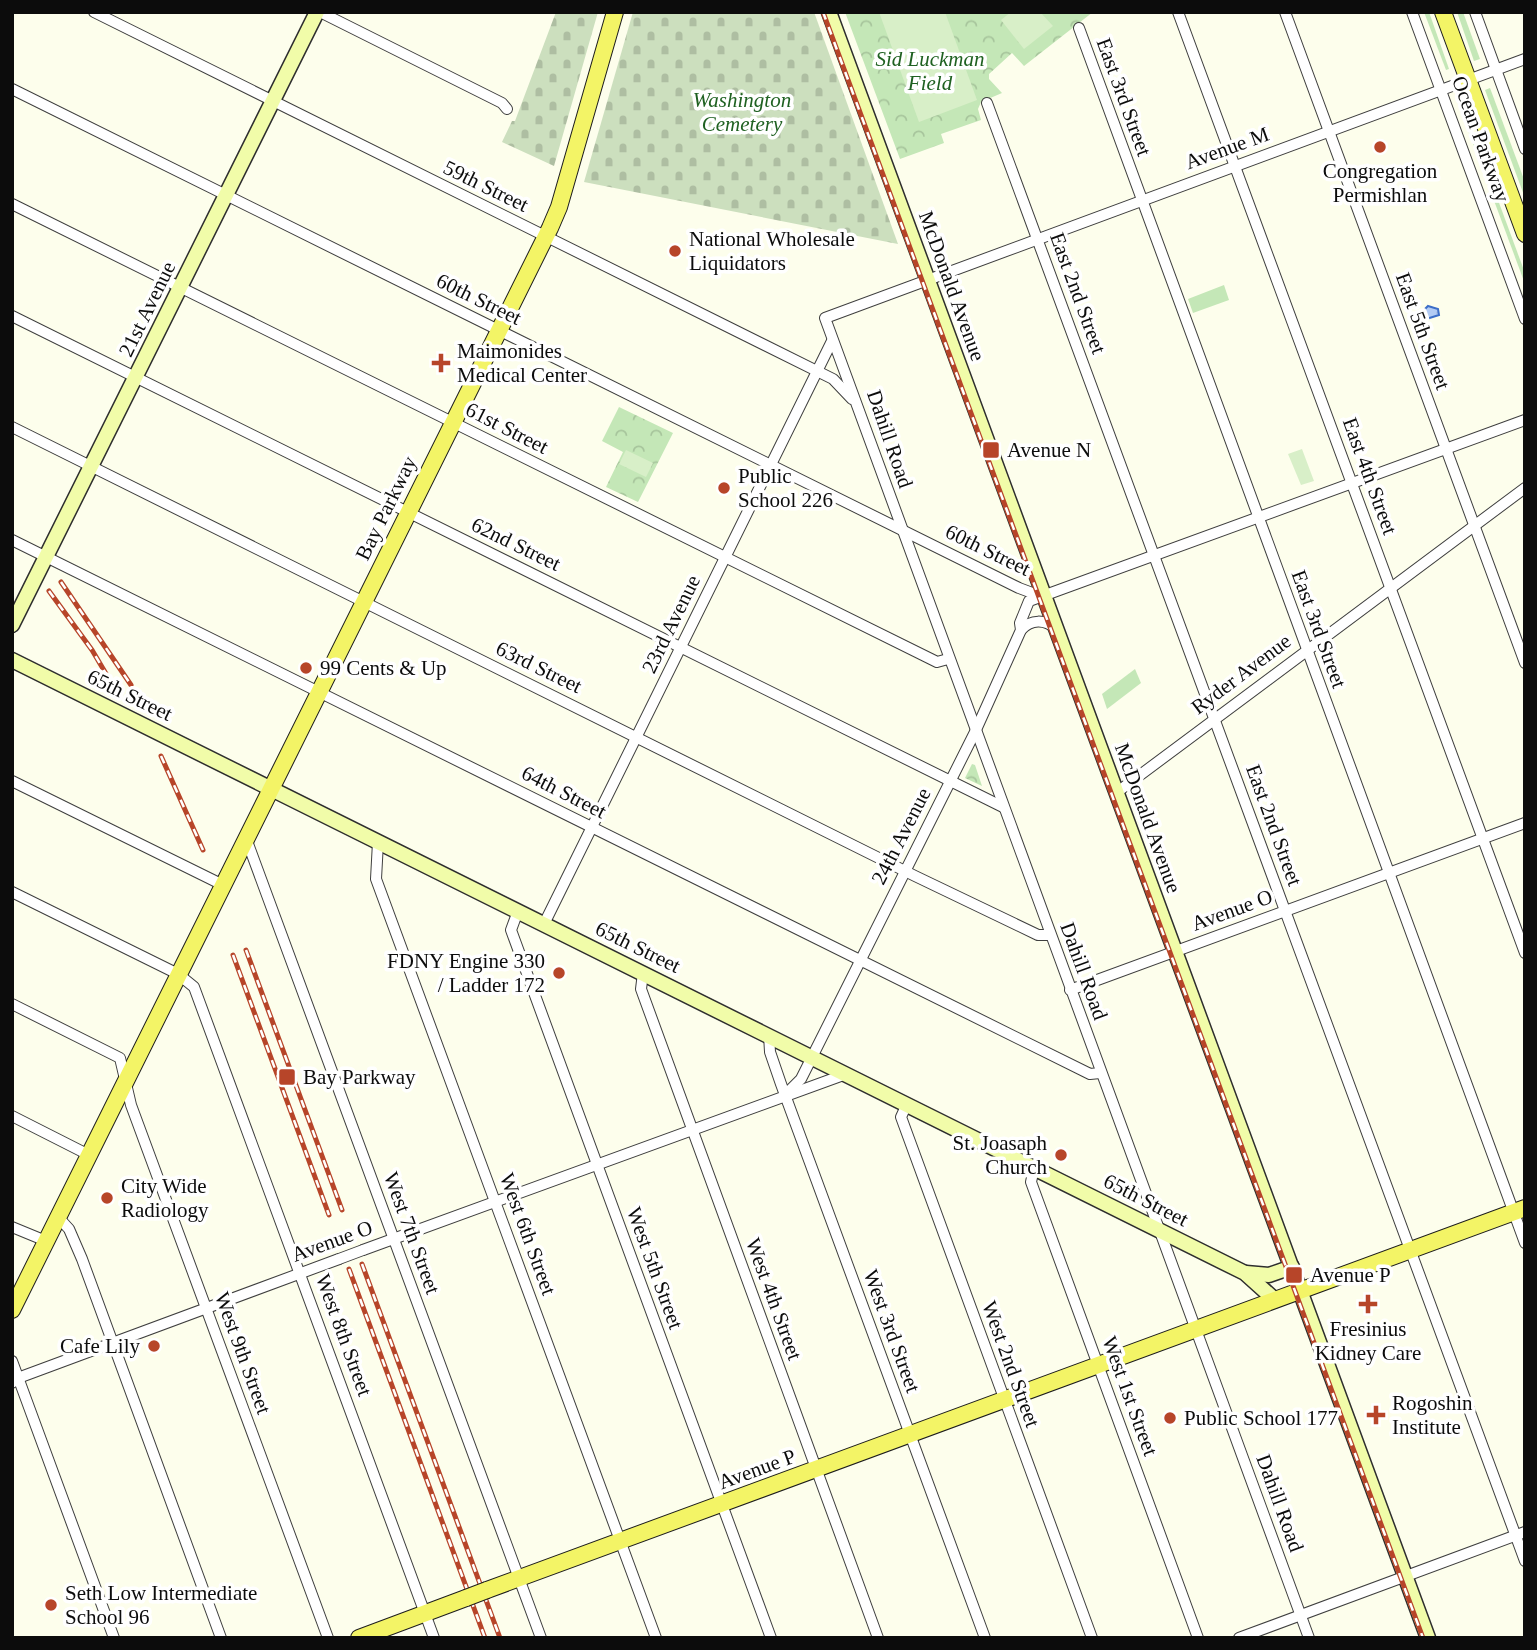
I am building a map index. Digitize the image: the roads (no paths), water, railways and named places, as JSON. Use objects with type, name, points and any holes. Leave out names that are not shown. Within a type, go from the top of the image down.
[{"type":"main road","name":"21st Avenue","points":[[12,625],[318,12]]},
{"type":"main road","name":"Bay Parkway","points":[[12,1310],[178,974],[225,886],[559,207],[615,12]]},
{"type":"main road","name":"McDonald Avenue","points":[[829,12],[1428,1638]]},
{"type":"main road","name":"Ocean Parkway","points":[[1443,12],[1525,234]]},
{"type":"main road","name":"65th Street","points":[[12,660],[1245,1273],[1275,1300]]},
{"type":"main road","name":"Avenue P","points":[[359,1638],[1519,1210]]},
{"type":"main road","name":"65th Street","points":[[1245,1273],[1269,1275],[1292,1267]]},
{"type":"street","name":"59th Street","points":[[94,12],[819,373],[842,385],[855,402]]},
{"type":"street","points":[[318,12],[502,103],[507,108]]},
{"type":"street","name":"East 4th Street","points":[[1178,12],[1525,953]]},
{"type":"street","name":"East 5th Street","points":[[1284,12],[1525,663]]},
{"type":"street","name":"Ocean Parkway","points":[[1412,12],[1525,319]]},
{"type":"street","name":"Ocean Parkway","points":[[1475,12],[1525,149]]},
{"type":"street","name":"East 3rd Street","points":[[1079,28],[1388,873],[1519,1210],[1525,1243]]},
{"type":"street","name":"Avenue M","points":[[825,318],[1525,59]]},
{"type":"street","name":"60th Street","points":[[12,89],[1043,597]]},
{"type":"street","name":"East 2nd Street","points":[[987,103],[1410,1251],[1520,1534],[1525,1560]]},
{"type":"street","name":"61st Street","points":[[12,204],[937,662],[948,659]]},
{"type":"street","name":"62nd Street","points":[[12,316],[1003,807]]},
{"type":"street","name":"Dahill Road","points":[[825,318],[1309,1638]]},
{"type":"street","name":"23rd Avenue","points":[[544,924],[819,373],[832,341]]},
{"type":"street","points":[[1043,597],[1525,421]]},
{"type":"street","name":"63rd Street","points":[[12,427],[906,871],[1038,935],[1049,935]]},
{"type":"street","name":"Ryder Avenue","points":[[1116,793],[1525,488]]},
{"type":"street","name":"64th Street","points":[[12,540],[1090,1074],[1100,1073]]},
{"type":"street","name":"24th Avenue","points":[[812,1057],[975,732],[1021,630],[1020,622],[1030,601],[1043,597]]},
{"type":"street","points":[[1021,630],[1038,621],[1048,623],[1056,629]]},
{"type":"street","points":[[12,781],[225,886]]},
{"type":"street","name":"Avenue O","points":[[1070,990],[1525,822]]},
{"type":"street","name":"West 7th Street","points":[[247,841],[541,1638]]},
{"type":"street","name":"West 6th Street","points":[[378,842],[376,879],[656,1638]]},
{"type":"street","points":[[12,892],[178,974]]},
{"type":"street","name":"West 5th Street","points":[[518,911],[511,930],[771,1638]]},
{"type":"street","name":"West 4th Street","points":[[643,973],[641,989],[690,1130],[878,1638]]},
{"type":"street","name":"West 8th Street","points":[[178,974],[194,987],[435,1638]]},
{"type":"street","name":"West 9th Street","points":[[12,1004],[120,1058],[131,1105],[328,1638]]},
{"type":"street","name":"West 3rd Street","points":[[769,1035],[769,1052],[985,1638]]},
{"type":"street","points":[[785,1095],[801,1079],[812,1057]]},
{"type":"street","name":"Avenue O","points":[[15,1381],[394,1238],[846,1074]]},
{"type":"street","name":"West 2nd Street","points":[[907,1104],[901,1117],[1092,1638]]},
{"type":"street","points":[[12,1116],[89,1155]]},
{"type":"street","name":"West 1st Street","points":[[1034,1168],[1031,1182],[1198,1638]]},
{"type":"street","points":[[58,1217],[69,1229],[78,1249],[221,1638]]},
{"type":"street","points":[[12,1227],[46,1241]]},
{"type":"street","points":[[12,1361],[15,1381],[114,1638]]},
{"type":"street","points":[[1239,1638],[1520,1534]]},
{"type":"water","points":[[1428,306],[1438,309],[1439,315],[1420,321],[1418,316]]},
{"type":"railway","points":[[823,12],[1423,1638]]},
{"type":"railway","points":[[61,582],[131,685]]},
{"type":"railway","points":[[49,591],[92,650],[115,689]]},
{"type":"railway","points":[[161,756],[203,850]]},
{"type":"railway","points":[[246,950],[342,1210]]},
{"type":"railway","points":[[233,955],[329,1215]]},
{"type":"railway","points":[[362,1264],[500,1638]]},
{"type":"railway","points":[[349,1269],[485,1638]]},
{"type":"place","name":"Congregation Permishlan","points":[[1380,147]]},
{"type":"place","name":"National Wholesale Liquidators","points":[[675,251]]},
{"type":"place","name":"Maimonides Medical Center","points":[[441,363]]},
{"type":"place","name":"Avenue N","points":[[991,450]]},
{"type":"place","name":"Public School 226","points":[[724,488]]},
{"type":"place","name":"99 Cents & Up","points":[[306,668]]},
{"type":"place","name":"FDNY Engine 330 / Ladder 172","points":[[559,973]]},
{"type":"place","name":"Bay Parkway","points":[[287,1077]]},
{"type":"place","name":"St. Joasaph Church","points":[[1061,1155]]},
{"type":"place","name":"City Wide Radiology","points":[[107,1198]]},
{"type":"place","name":"Avenue P","points":[[1294,1275]]},
{"type":"place","name":"Fresinius Kidney Care","points":[[1368,1304]]},
{"type":"place","name":"Cafe Lily","points":[[154,1346]]},
{"type":"place","name":"Rogoshin Institute","points":[[1376,1415]]},
{"type":"place","name":"Public School 177","points":[[1170,1418]]},
{"type":"place","name":"Seth Low Intermediate School 96","points":[[51,1605]]},
{"type":"park label","name":"Sid Luckman Field","points":[[930,71]]},
{"type":"park label","name":"Washington Cemetery","points":[[742,112]]}]
